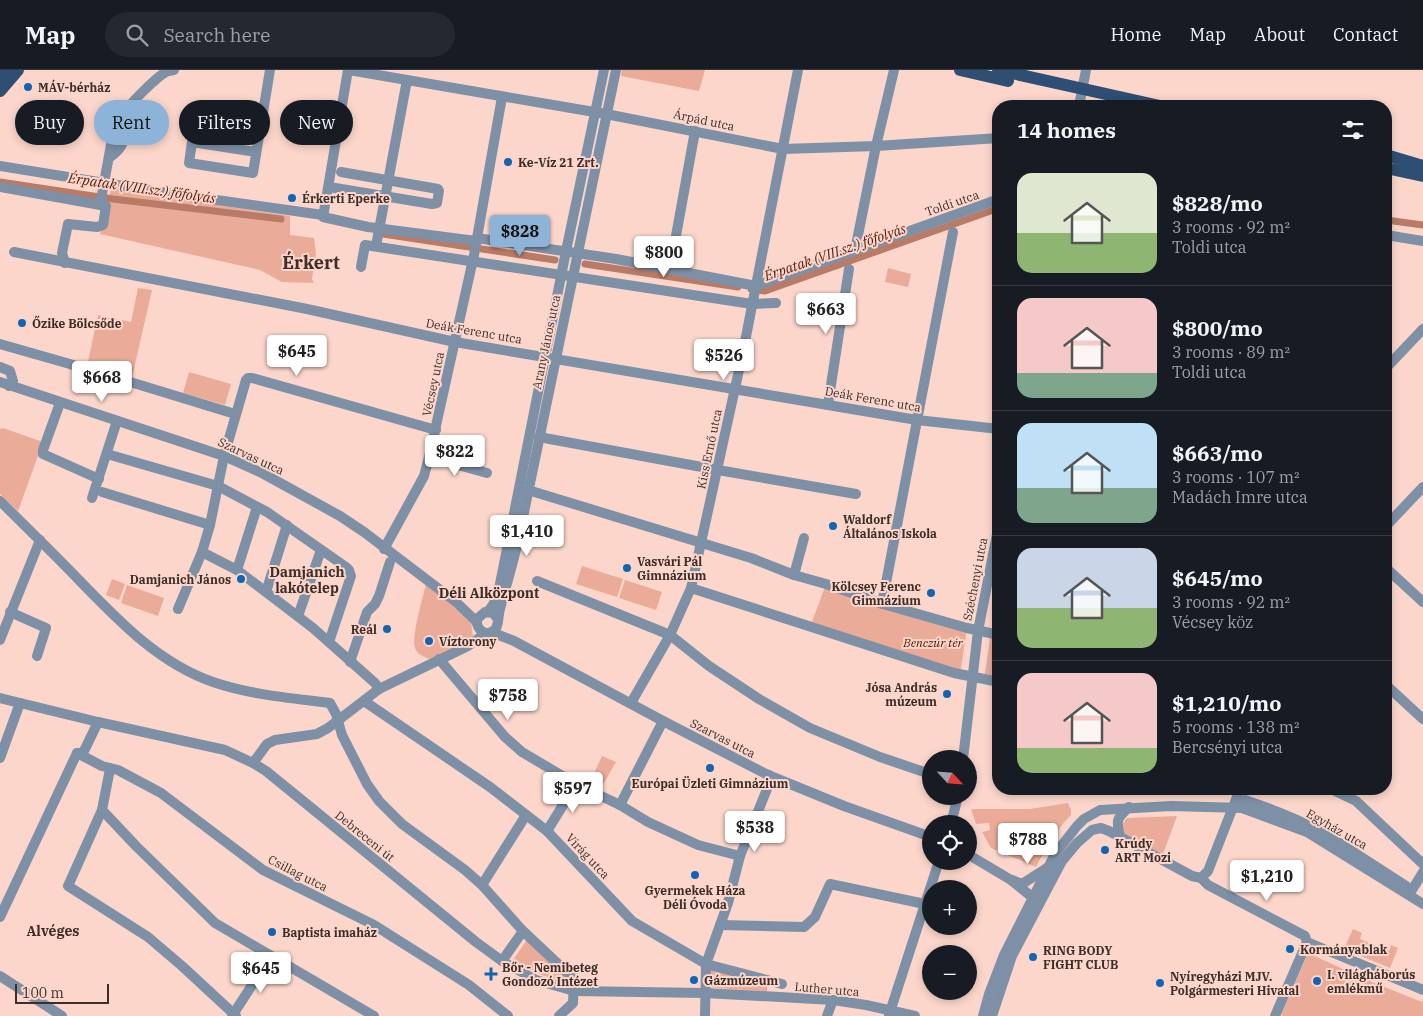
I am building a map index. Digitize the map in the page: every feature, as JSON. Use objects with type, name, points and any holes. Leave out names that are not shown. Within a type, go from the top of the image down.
[{"type":"main road","points":[[0,77],[6,70]]},
{"type":"main road","points":[[0,91],[18,70]]},
{"type":"main road","points":[[960,70],[1081,98],[1101,100]]},
{"type":"main road","points":[[998,70],[1081,98]]},
{"type":"main road","points":[[1392,158],[1423,166]]},
{"type":"main road","points":[[1392,169],[1423,176]]},
{"type":"street","points":[[109,158],[119,151],[123,144],[126,116],[134,100],[166,72],[174,70]]},
{"type":"street","points":[[256,152],[192,142],[189,163],[253,172],[256,152],[267,70]]},
{"type":"street","points":[[323,216],[348,70]]},
{"type":"street","name":"Árpád utca","points":[[348,70],[695,130],[783,149],[876,146],[992,138]]},
{"type":"street","name":"Arany János utca","points":[[458,650],[471,637],[499,589],[551,357],[578,253],[601,114],[604,70]]},
{"type":"street","name":"Arany János utca","points":[[493,627],[513,563],[539,437],[566,251],[601,114],[616,70]]},
{"type":"street","name":"Kiss Ernő utca","points":[[631,703],[670,634],[691,588],[735,389],[798,70]]},
{"type":"street","points":[[855,250],[894,70]]},
{"type":"street","points":[[1081,98],[1086,70]]},
{"type":"street","points":[[361,267],[379,228],[407,80]]},
{"type":"street","name":"Vécsey utca","points":[[384,548],[424,476],[429,457],[475,248],[502,97]]},
{"type":"street","points":[[670,268],[695,130]]},
{"type":"street","points":[[101,203],[111,145]]},
{"type":"street","name":"Toldi utca","points":[[0,166],[105,187],[323,216],[475,248],[573,277],[754,294],[855,250],[992,202]]},
{"type":"street","points":[[329,187],[432,204],[437,203],[439,192],[436,189],[341,172]]},
{"type":"street","points":[[0,187],[101,203],[106,206],[103,225],[97,227],[68,224],[62,253],[65,262]]},
{"type":"street","points":[[882,604],[953,232]]},
{"type":"street","points":[[1392,236],[1423,241]]},
{"type":"street","name":"Toldi utca","points":[[370,245],[566,251],[670,268],[754,294],[776,303]]},
{"type":"street","name":"Deák Ferenc utca","points":[[14,252],[307,309],[455,342],[917,420],[992,428]]},
{"type":"street","points":[[828,404],[849,269]]},
{"type":"street","points":[[1392,362],[1423,329]]},
{"type":"street","points":[[0,344],[235,414]]},
{"type":"street","name":"Szarvas utca","points":[[0,367],[10,371],[13,382],[5,384]]},
{"type":"street","points":[[178,610],[202,552],[210,525],[224,456],[235,414],[248,378],[436,430]]},
{"type":"street","name":"Szarvas utca","points":[[5,384],[224,456],[262,473],[340,516],[456,602],[481,618]]},
{"type":"street","points":[[60,403],[43,454],[99,479]]},
{"type":"street","points":[[92,498],[117,421]]},
{"type":"street","points":[[539,437],[856,494]]},
{"type":"street","points":[[106,454],[218,486],[257,506],[350,570],[351,576],[328,642]]},
{"type":"street","points":[[429,457],[487,474]]},
{"type":"street","points":[[1392,520],[1423,487]]},
{"type":"street","points":[[528,490],[751,558],[794,575],[882,604],[992,634]]},
{"type":"street","points":[[102,492],[210,525]]},
{"type":"street","points":[[0,501],[126,627],[154,650],[185,670],[213,682],[246,692],[330,703],[336,714],[342,735],[367,784],[379,801],[402,824],[465,870],[482,885],[524,931],[574,979],[573,1003],[560,1016]]},
{"type":"street","points":[[237,570],[257,506]]},
{"type":"street","points":[[266,592],[287,526]]},
{"type":"street","points":[[794,575],[804,538]]},
{"type":"street","points":[[0,640],[40,540]]},
{"type":"street","points":[[298,616],[322,550]]},
{"type":"street","points":[[202,552],[237,570],[298,616],[380,689]]},
{"type":"street","name":"Széchenyi utca","points":[[964,750],[978,631],[992,560]]},
{"type":"street","points":[[350,662],[367,612],[375,604],[379,596],[390,562]]},
{"type":"street","points":[[1392,574],[1423,602]]},
{"type":"street","points":[[537,581],[670,634],[709,666],[750,694],[810,728],[880,757],[922,771]]},
{"type":"street","points":[[691,588],[936,668],[992,681]]},
{"type":"street","points":[[10,612],[46,628],[37,656]]},
{"type":"street","points":[[256,765],[268,744],[275,740],[317,734],[338,722],[380,689],[477,641],[493,627],[493,613],[481,618],[481,631],[493,627]]},
{"type":"street","name":"Szarvas utca","points":[[493,627],[514,641],[663,721],[770,775],[844,806],[922,834]]},
{"type":"street","points":[[440,659],[513,745],[522,752],[576,784],[620,805],[648,822],[698,845],[740,856]]},
{"type":"street","points":[[1392,691],[1423,719]]},
{"type":"street","name":"Debreceni út","points":[[0,698],[96,722],[225,750],[256,765],[460,929],[502,961],[536,980],[574,991],[705,993]]},
{"type":"street","name":"Virág utca","points":[[364,701],[490,787],[548,831],[632,921],[706,964],[782,984]]},
{"type":"street","points":[[0,758],[20,703]]},
{"type":"street","points":[[620,805],[663,721]]},
{"type":"street","points":[[0,917],[79,753],[96,722]]},
{"type":"street","name":"Csillag utca","points":[[79,753],[118,770],[161,793],[263,870],[374,925],[469,985],[508,1016]]},
{"type":"street","points":[[110,768],[102,810],[68,886],[148,937],[234,1015],[272,956]]},
{"type":"street","points":[[705,1016],[706,964],[720,926],[740,856],[767,789],[770,775]]},
{"type":"street","points":[[548,831],[576,784]]},
{"type":"street","points":[[1201,878],[1208,871],[1238,795]]},
{"type":"street","points":[[1344,795],[1356,801],[1377,819],[1423,864]]},
{"type":"street","name":"Egyház utca","points":[[1234,806],[1245,800],[1310,825],[1423,896]]},
{"type":"street","name":"Egyház utca","points":[[1036,900],[1048,867],[1066,838],[1084,819],[1100,810],[1129,807],[1234,806],[1281,821],[1307,832],[1423,904]]},
{"type":"street","points":[[1120,837],[1116,823],[1129,807]]},
{"type":"street","points":[[102,810],[136,846],[215,922],[374,1016]]},
{"type":"street","points":[[482,885],[526,815]]},
{"type":"street","points":[[983,1016],[1004,955],[1036,900],[1062,861],[1077,843],[1092,830],[1101,828],[1192,876],[1201,878],[1208,885],[1305,936],[1307,942],[1275,1016]]},
{"type":"street","points":[[977,858],[1011,880],[1036,900]]},
{"type":"street","points":[[1011,880],[1022,884],[1048,867]]},
{"type":"street","points":[[1412,890],[1423,872]]},
{"type":"street","points":[[720,926],[804,927],[815,918],[830,884],[922,903]]},
{"type":"street","points":[[992,1016],[1012,956],[1036,900]]},
{"type":"street","points":[[890,1013],[922,913]]},
{"type":"street","points":[[502,961],[524,931]]},
{"type":"street","points":[[1307,942],[1423,990]]},
{"type":"street","points":[[0,976],[62,1016]]},
{"type":"street","name":"Luther utca","points":[[705,993],[834,1000],[890,1013],[915,1016]]},
{"type":"street","points":[[827,1016],[834,1000]]},
{"type":"green space","points":[[622,70],[705,70],[699,91],[621,76]]},
{"type":"green space","points":[[111,189],[290,216],[290,235],[314,238],[316,254],[312,279],[314,283],[282,282],[260,270],[100,234]]},
{"type":"green space","points":[[888,268],[911,274],[908,287],[885,282]]},
{"type":"green space","points":[[138,288],[152,290],[131,382],[87,366],[98,315],[131,322]]},
{"type":"green space","points":[[189,372],[231,384],[225,405],[183,393]]},
{"type":"green space","points":[[3,428],[43,442],[18,511],[0,494],[0,429]]},
{"type":"green space","points":[[582,566],[623,579],[617,597],[576,584]]},
{"type":"green space","points":[[112,579],[125,584],[119,600],[106,595]]},
{"type":"green space","points":[[625,580],[662,592],[656,610],[619,598]]},
{"type":"green space","points":[[426,584],[471,621],[473,637],[434,660],[418,653],[414,643]]},
{"type":"green space","name":"Benczúr tér","points":[[826,584],[967,628],[960,675],[810,627]]},
{"type":"green space","points":[[127,585],[164,598],[158,616],[121,603]]},
{"type":"green space","points":[[991,633],[992,681],[984,679]]},
{"type":"green space","points":[[602,756],[616,762],[601,788],[590,782]]},
{"type":"green space","points":[[1068,803],[1071,810],[1071,815],[1047,846],[1036,867],[991,848],[982,832],[990,830],[989,823],[977,824],[977,815],[973,815],[971,809],[1030,809]]},
{"type":"green space","points":[[1177,816],[1163,854],[1123,834],[1121,826],[1127,818]]},
{"type":"green space","points":[[1353,929],[1362,933],[1360,939],[1389,951],[1391,945],[1398,948],[1390,968],[1344,949]]},
{"type":"green space","points":[[528,938],[571,979],[568,984],[539,974],[513,960]]},
{"type":"green space","points":[[1308,953],[1367,980],[1422,1002],[1423,1000],[1423,1016],[1282,1016]]},
{"type":"green space","points":[[706,964],[768,981],[767,992],[705,987]]},
{"type":"waterway","name":"Érpatak (VIII.sz.) főfolyás","points":[[0,182],[113,199],[281,219]]},
{"type":"waterway","name":"Érpatak (VIII.sz.) főfolyás","points":[[751,289],[765,291],[992,210]]},
{"type":"waterway","name":"Érpatak (VIII.sz.) főfolyás","points":[[1392,221],[1423,225]]},
{"type":"waterway","name":"Érpatak (VIII.sz.) főfolyás","points":[[383,234],[555,260]]},
{"type":"waterway","name":"Érpatak (VIII.sz.) főfolyás","points":[[585,264],[738,287]]},
{"type":"place","name":"MÁV-bérház","points":[[28,87]]},
{"type":"place","name":"Ke-Víz 21 Zrt.","points":[[508,162]]},
{"type":"place","name":"Érkerti Eperke","points":[[292,198]]},
{"type":"place","name":"Őzike Bölcsőde","points":[[22,323]]},
{"type":"place","name":"Waldorf Általános Iskola","points":[[833,526]]},
{"type":"place","name":"Vasvári Pál Gimnázium","points":[[627,568]]},
{"type":"place","name":"Damjanich János","points":[[241,579]]},
{"type":"place","name":"Kölcsey Ferenc Gimnázium","points":[[931,593]]},
{"type":"place","name":"Reál","points":[[387,629]]},
{"type":"place","name":"Víztorony","points":[[429,641]]},
{"type":"place","name":"Jósa András múzeum","points":[[947,694]]},
{"type":"place","name":"Európai Üzleti Gimnázium","points":[[710,768]]},
{"type":"place","name":"Krúdy ART Mozi","points":[[1105,850]]},
{"type":"place","name":"Gyermekek Háza Déli Óvoda","points":[[695,875]]},
{"type":"place","name":"Baptista imaház","points":[[272,932]]},
{"type":"place","name":"Kormányablak","points":[[1290,949]]},
{"type":"place","name":"RING BODY FIGHT CLUB","points":[[1033,957]]},
{"type":"place","name":"Bőr - Nemibeteg Gondozó Intézet","points":[[491,974]]},
{"type":"place","name":"Gázmúzeum","points":[[694,980]]},
{"type":"place","name":"I. világháborús emlékmű","points":[[1317,981]]},
{"type":"place","name":"Nyíregyházi MJV. Polgármesteri Hivatal","points":[[1160,983]]},
{"type":"district","name":"Érkert","points":[[311,262]]},
{"type":"district","name":"Damjanich lakótelep","points":[[307,580]]},
{"type":"district","name":"Déli Alközpont","points":[[489,593]]},
{"type":"district","name":"Alvéges","points":[[53,931]]}]
